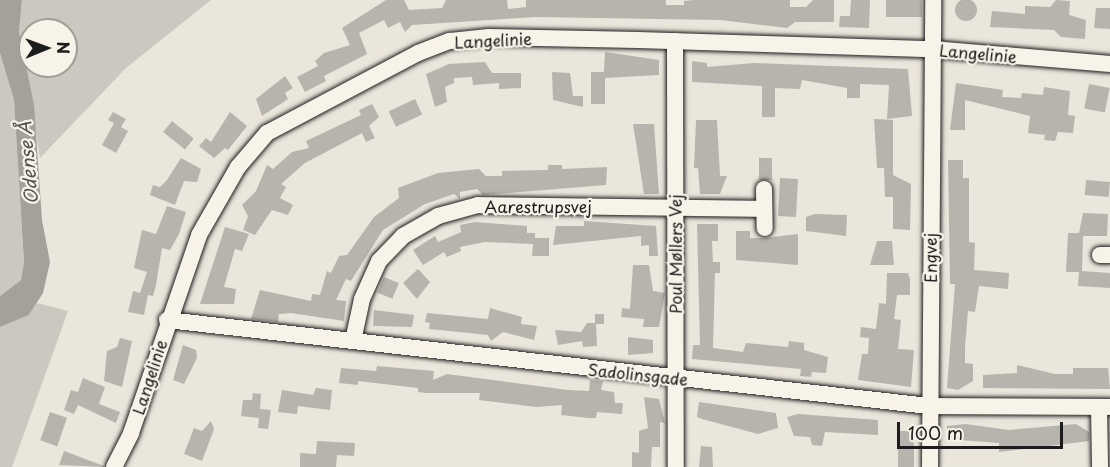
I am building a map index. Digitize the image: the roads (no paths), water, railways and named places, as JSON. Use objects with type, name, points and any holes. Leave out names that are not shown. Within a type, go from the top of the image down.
[{"type":"street","name":"Engvej","points":[[930,467],[933,0]]},
{"type":"street","name":"Langelinie","points":[[114,467],[131,433],[167,320],[216,199],[267,133],[418,53],[450,41],[489,37],[675,40],[932,49],[1110,64]]},
{"type":"street","name":"Poul Møllers Vej","points":[[675,40],[676,467]]},
{"type":"street","points":[[764,189],[765,228]]},
{"type":"street","name":"Aarestrupsvej","points":[[353,341],[362,299],[379,261],[403,236],[438,216],[478,205],[764,208]]},
{"type":"street","name":"Sadolinsgade","points":[[167,320],[929,406],[1105,407]]},
{"type":"street","points":[[1100,467],[1105,407]]},
{"type":"water","name":"Odense Å","points":[[0,0],[22,0],[20,18],[18,18],[18,78],[28,78],[34,105],[42,220],[50,262],[43,293],[29,315],[0,327],[0,296],[21,280],[24,262],[14,100],[0,53]]}]
